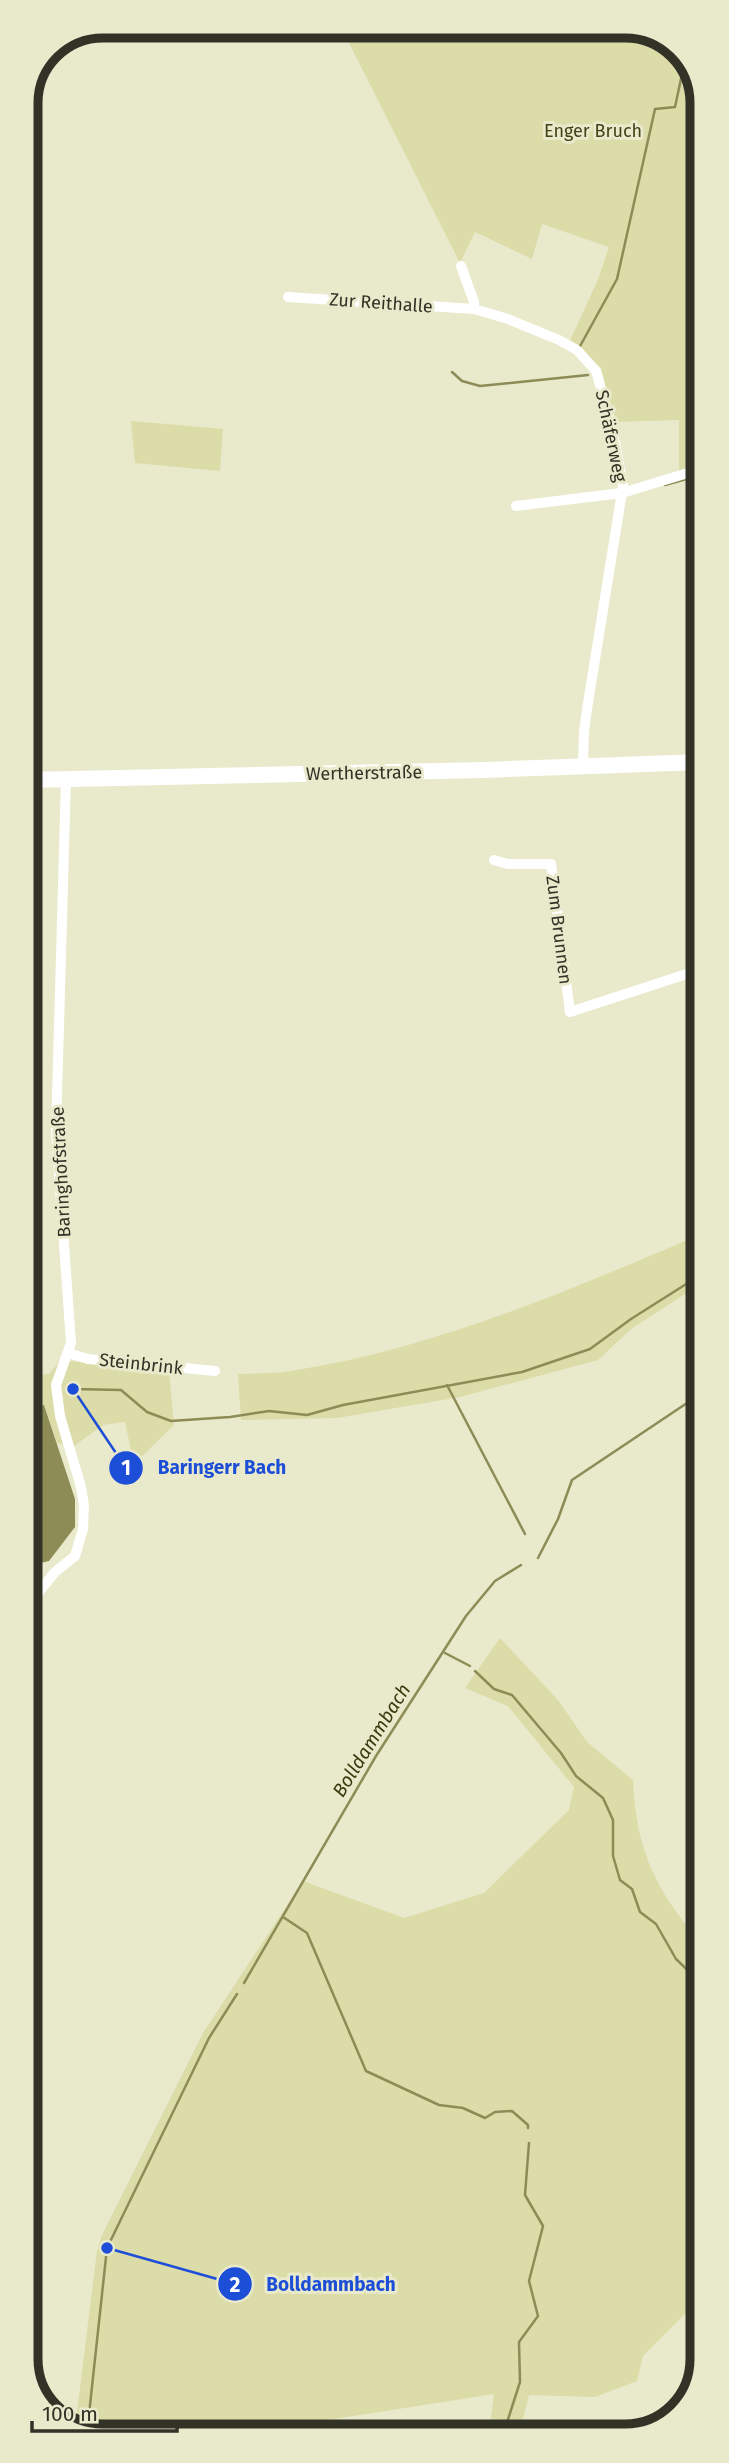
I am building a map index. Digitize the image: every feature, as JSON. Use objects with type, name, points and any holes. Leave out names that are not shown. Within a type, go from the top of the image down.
[{"type":"main road","name":"Wertherstraße","points":[[38,780],[690,763]]},
{"type":"street","points":[[461,266],[474,309]]},
{"type":"street","name":"Zur Reithalle","points":[[288,297],[474,309]]},
{"type":"street","name":"Schäferweg","points":[[474,309],[508,319],[559,340],[587,359],[596,371],[605,401],[622,477],[622,493],[585,722],[583,767]]},
{"type":"street","points":[[516,506],[622,493],[690,472]]},
{"type":"street","name":"Baringhofstraße","points":[[38,1593],[55,1572],[75,1556],[83,1529],[84,1505],[60,1416],[56,1385],[71,1343],[56,1131],[66,779]]},
{"type":"street","name":"Zum Brunnen","points":[[494,860],[509,864],[551,864],[570,1012],[690,973]]},
{"type":"street","name":"Steinbrink","points":[[68,1353],[88,1359],[215,1371]]},
{"type":"green space","name":"Enger Bruch","points":[[347,38],[630,39],[650,43],[668,55],[686,79],[690,104],[690,470],[679,473],[679,420],[614,422],[601,368],[570,341],[599,277],[609,247],[542,224],[532,259],[475,232],[460,263]]},
{"type":"green space","points":[[131,421],[223,429],[220,471],[135,463]]},
{"type":"green space","points":[[690,1239],[690,1291],[631,1329],[598,1360],[460,1397],[337,1418],[241,1420],[238,1374],[285,1372],[397,1348],[501,1315]]},
{"type":"green space","points":[[61,1360],[169,1372],[174,1425],[134,1464],[125,1422],[103,1425],[74,1446],[57,1443],[44,1405],[38,1407],[38,1376],[49,1374]]},
{"type":"green space","points":[[500,1638],[558,1700],[587,1742],[633,1780],[639,1828],[651,1869],[672,1906],[690,1930],[690,2309],[643,2356],[637,2381],[595,2397],[529,2395],[522,2424],[490,2424],[494,2394],[302,2424],[99,2424],[76,2419],[97,2251],[102,2235],[203,2033],[303,1881],[404,1918],[484,1893],[569,1810],[574,1787],[508,1706],[465,1688]]},
{"type":"shaded area","points":[[44,1405],[75,1499],[75,1527],[49,1561],[38,1564],[38,1407]]},
{"type":"waterway","points":[[579,348],[617,279],[655,109],[675,107],[682,72]]},
{"type":"waterway","points":[[452,372],[462,381],[480,386],[588,375]]},
{"type":"waterway","points":[[665,485],[690,478]]},
{"type":"waterway","points":[[73,1389],[121,1390],[147,1412],[171,1421],[269,1411],[307,1415],[343,1405],[522,1372],[590,1349],[690,1282]]},
{"type":"waterway","name":"Bolldammbach","points":[[447,1385],[525,1534]]},
{"type":"waterway","name":"Bolldammbach","points":[[538,1558],[558,1519],[572,1480],[690,1401]]},
{"type":"waterway","name":"Bolldammbach","points":[[244,1983],[376,1756],[466,1616],[495,1581],[521,1565]]},
{"type":"waterway","points":[[445,1653],[470,1666]]},
{"type":"waterway","points":[[475,1671],[494,1689],[512,1695],[561,1753],[576,1776],[603,1798],[613,1820],[613,1856],[620,1880],[632,1889],[640,1912],[656,1924],[676,1959],[690,1972]]},
{"type":"waterway","points":[[283,1917],[307,1933],[366,2071],[439,2105],[463,2108],[485,2118],[495,2112],[512,2111],[528,2128]]},
{"type":"waterway","name":"Bolldammbach","points":[[88,2422],[107,2248],[209,2038],[237,1994]]},
{"type":"waterway","points":[[507,2424],[520,2382],[519,2342],[538,2316],[529,2281],[543,2226],[525,2195],[529,2143]]},
{"type":"place","name":"Baringerr Bach","points":[[73,1389]]},
{"type":"place","name":"Bolldammbach","points":[[107,2248]]}]
